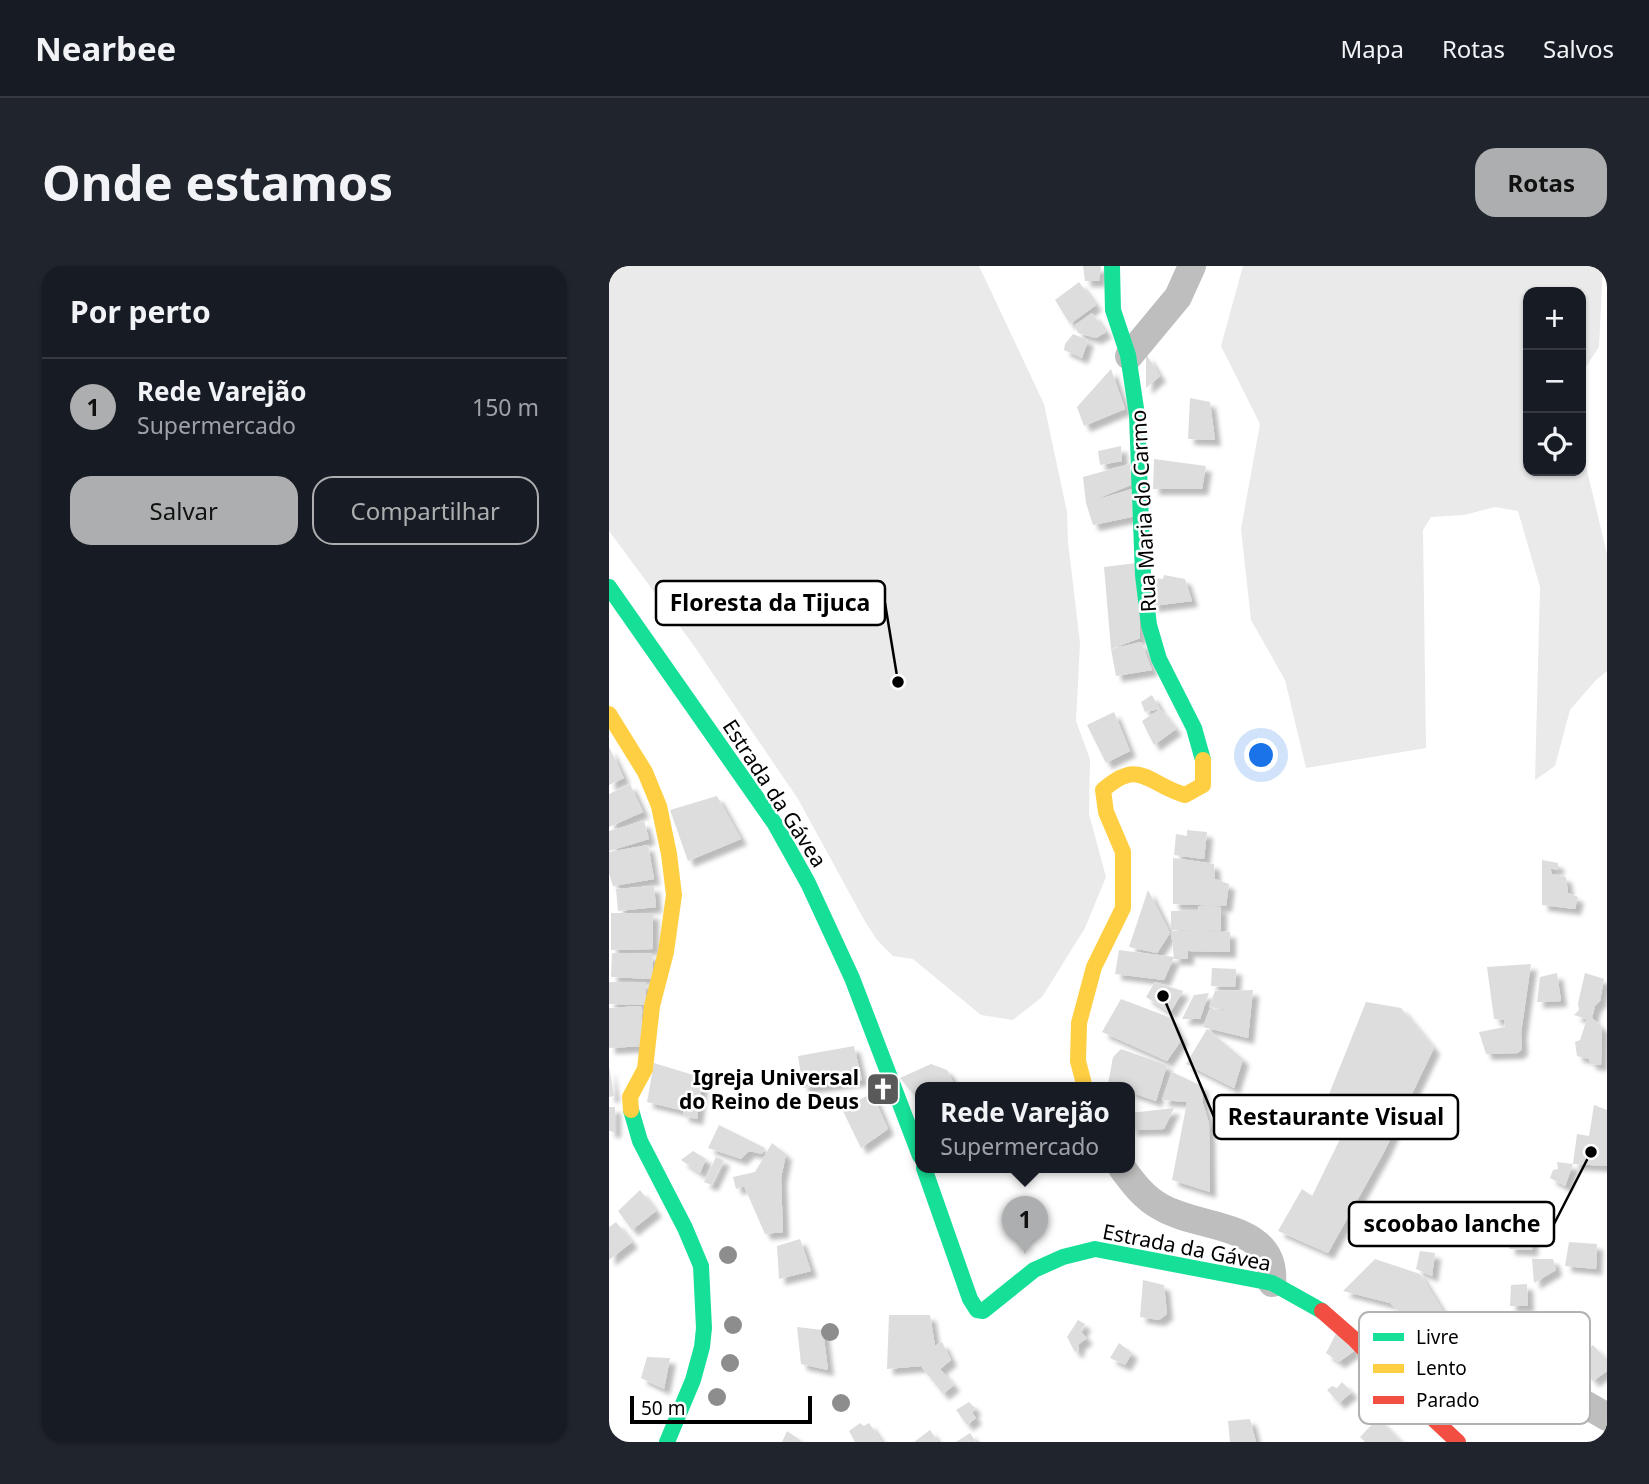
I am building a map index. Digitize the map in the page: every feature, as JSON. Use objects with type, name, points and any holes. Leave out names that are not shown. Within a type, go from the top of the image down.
[{"type":"street","name":"Rua Maria do Carmo","points":[[1083,1082],[1078,1061],[1079,1023],[1094,967],[1123,908],[1123,852],[1106,812],[1103,790],[1110,783],[1132,773],[1146,775],[1173,793],[1185,795],[1203,785],[1205,766],[1198,733],[1163,670],[1147,614],[1143,576],[1139,415],[1129,356],[1115,323],[1111,297],[1112,266]]},
{"type":"street","points":[[1129,356],[1178,297],[1192,266]]},
{"type":"street","name":"Estrada da Gávea","points":[[609,587],[775,824],[808,883],[873,1030],[915,1143]]},
{"type":"street","points":[[609,714],[645,772],[659,806],[674,895],[666,952],[652,1006],[645,1069],[630,1097],[640,1142],[685,1228],[701,1266],[704,1328],[702,1347],[693,1380],[667,1442]]},
{"type":"street","name":"Estrada da Gávea","points":[[927,1173],[970,1299],[980,1312],[1041,1265],[1070,1254],[1095,1249],[1272,1283],[1299,1294],[1359,1343]]},
{"type":"street","points":[[1126,1173],[1137,1188],[1160,1207],[1182,1217],[1244,1235],[1261,1244],[1271,1261],[1272,1283]]},
{"type":"street","points":[[1590,1407],[1607,1417]]},
{"type":"street","name":"Estrada da Gávea","points":[[1438,1424],[1458,1442]]},
{"type":"shaded area","points":[[609,266],[979,266],[1044,404],[1067,512],[1080,643],[1076,721],[1090,759],[1089,814],[1106,877],[1085,928],[1042,997],[1013,1020],[981,1015],[913,959],[893,956],[877,940],[798,799],[692,643],[609,531]]},
{"type":"shaded area","points":[[1243,266],[1603,266],[1599,347],[1586,366],[1586,287],[1523,287],[1523,476],[1586,476],[1586,466],[1607,554],[1607,671],[1570,710],[1555,766],[1535,780],[1540,587],[1518,511],[1495,507],[1464,515],[1431,517],[1423,530],[1426,748],[1306,768],[1285,680],[1251,620],[1241,529],[1260,424],[1221,346]]},
{"type":"building","points":[[1083,266],[1101,266],[1099,281],[1085,281]]},
{"type":"building","points":[[1079,282],[1096,305],[1070,324],[1055,300]]},
{"type":"building","points":[[1092,313],[1106,332],[1096,338],[1078,333],[1075,325]]},
{"type":"building","points":[[1073,334],[1088,340],[1082,358],[1064,350]]},
{"type":"building","points":[[1146,354],[1160,376],[1146,388]]},
{"type":"building","points":[[1111,369],[1125,409],[1084,426],[1077,407]]},
{"type":"building","points":[[1190,398],[1210,402],[1215,440],[1188,439]]},
{"type":"building","points":[[1121,446],[1122,461],[1100,465],[1098,451]]},
{"type":"building","points":[[1154,459],[1206,466],[1202,489],[1153,489]]},
{"type":"building","points":[[1130,464],[1131,485],[1089,502],[1132,489],[1136,516],[1093,525],[1086,503],[1083,477]]},
{"type":"building","points":[[1137,563],[1140,638],[1111,649],[1104,567]]},
{"type":"building","points":[[1164,575],[1185,579],[1192,601],[1152,606],[1152,578],[1163,579]]},
{"type":"building","points":[[1141,642],[1152,670],[1116,676],[1111,649]]},
{"type":"building","points":[[1152,695],[1160,709],[1145,712],[1141,702]]},
{"type":"building","points":[[1160,709],[1176,729],[1154,745],[1142,721]]},
{"type":"building","points":[[1114,712],[1130,751],[1106,763],[1087,725]]},
{"type":"building","points":[[609,747],[624,778],[609,785]]},
{"type":"building","points":[[630,784],[643,812],[609,827],[609,794]]},
{"type":"building","points":[[717,796],[741,839],[688,861],[670,810]]},
{"type":"building","points":[[644,821],[649,839],[609,851],[609,831]]},
{"type":"building","points":[[1187,830],[1207,832],[1204,859],[1174,855],[1176,834],[1187,836]]},
{"type":"building","points":[[648,845],[654,879],[613,886],[609,874],[609,852]]},
{"type":"building","points":[[1173,858],[1214,864],[1215,879],[1229,884],[1226,906],[1173,904]]},
{"type":"building","points":[[1542,860],[1558,863],[1558,870],[1550,868],[1552,874],[1566,877],[1568,893],[1578,897],[1575,909],[1542,905]]},
{"type":"building","points":[[654,886],[656,907],[618,911],[616,889]]},
{"type":"building","points":[[1148,890],[1170,933],[1157,953],[1129,947]]},
{"type":"building","points":[[1198,906],[1221,907],[1221,931],[1171,930],[1171,911],[1199,911]]},
{"type":"building","points":[[611,913],[653,913],[653,949],[611,950]]},
{"type":"building","points":[[1171,931],[1230,932],[1230,952],[1188,951],[1188,959],[1174,959]]},
{"type":"building","points":[[1119,950],[1174,957],[1164,980],[1115,974]]},
{"type":"building","points":[[612,953],[653,954],[652,979],[611,977]]},
{"type":"building","points":[[1531,964],[1521,1033],[1522,1049],[1518,1053],[1486,1054],[1479,1032],[1505,1027],[1504,1020],[1494,1019],[1487,967]]},
{"type":"building","points":[[1212,968],[1236,969],[1235,987],[1211,986]]},
{"type":"building","points":[[1557,973],[1561,1001],[1537,1002],[1540,977]]},
{"type":"building","points":[[1585,973],[1604,979],[1600,1001],[1595,1006],[1592,1018],[1602,1027],[1601,1065],[1591,1064],[1589,1059],[1577,1056],[1575,1042],[1580,1040],[1587,1019],[1574,1015],[1579,1010],[1578,1003]]},
{"type":"building","points":[[609,982],[646,982],[646,1005],[609,1004]]},
{"type":"building","points":[[1155,982],[1183,991],[1170,1013],[1146,997]]},
{"type":"building","points":[[1253,990],[1248,1038],[1203,1027],[1210,1009],[1237,1011],[1209,1007],[1215,991]]},
{"type":"building","points":[[1209,993],[1200,1019],[1182,1019],[1194,995]]},
{"type":"building","points":[[1121,999],[1171,1018],[1182,1039],[1167,1061],[1102,1032]]},
{"type":"building","points":[[1366,1002],[1401,1008],[1434,1048],[1384,1152],[1328,1253],[1278,1231],[1302,1189],[1312,1196],[1342,1135],[1319,1119]]},
{"type":"building","points":[[641,1006],[644,1046],[609,1048],[609,1008]]},
{"type":"building","points":[[1207,1029],[1243,1059],[1234,1088],[1186,1064]]},
{"type":"building","points":[[854,1046],[862,1080],[803,1088],[798,1056]]},
{"type":"building","points":[[1121,1049],[1167,1065],[1156,1101],[1135,1094],[1135,1082],[1108,1082],[1113,1057]]},
{"type":"building","points":[[654,1063],[703,1078],[697,1119],[683,1116],[684,1111],[647,1102]]},
{"type":"building","points":[[931,1064],[947,1070],[953,1082],[915,1082],[915,1096],[900,1078]]},
{"type":"building","points":[[609,1066],[614,1096],[609,1097]]},
{"type":"building","points":[[1172,1072],[1202,1086],[1203,1104],[1209,1123],[1210,1192],[1172,1180],[1187,1102],[1162,1100]]},
{"type":"building","points":[[872,1093],[888,1129],[861,1148],[842,1109]]},
{"type":"building","points":[[1594,1105],[1607,1110],[1607,1166],[1573,1164],[1577,1134],[1589,1136]]},
{"type":"building","points":[[609,1107],[615,1107],[615,1132],[609,1131]]},
{"type":"building","points":[[1174,1108],[1164,1129],[1135,1130],[1135,1112]]},
{"type":"building","points":[[719,1125],[765,1148],[762,1154],[749,1151],[741,1159],[708,1148]]},
{"type":"building","points":[[772,1143],[786,1154],[781,1178],[783,1232],[765,1234],[744,1186],[736,1189],[733,1177],[755,1172]]},
{"type":"building","points":[[693,1151],[706,1159],[700,1173],[681,1160]]},
{"type":"building","points":[[716,1157],[724,1160],[712,1185],[704,1182]]},
{"type":"building","points":[[1557,1162],[1573,1164],[1565,1186],[1550,1178],[1553,1170],[1558,1169]]},
{"type":"building","points":[[640,1190],[656,1211],[632,1230],[618,1211]]},
{"type":"building","points":[[616,1222],[632,1242],[609,1260],[609,1227]]},
{"type":"building","points":[[1510,1227],[1533,1228],[1532,1250],[1509,1249]]},
{"type":"building","points":[[800,1239],[811,1271],[779,1279],[777,1246]]},
{"type":"building","points":[[1569,1242],[1597,1244],[1596,1269],[1565,1266]]},
{"type":"building","points":[[1420,1251],[1435,1253],[1432,1276],[1416,1269]]},
{"type":"building","points":[[1375,1259],[1420,1274],[1443,1312],[1400,1312],[1390,1303],[1343,1291]]},
{"type":"building","points":[[1532,1259],[1553,1259],[1556,1270],[1534,1283]]},
{"type":"building","points":[[1143,1280],[1164,1285],[1167,1314],[1159,1320],[1140,1317]]},
{"type":"building","points":[[1527,1284],[1528,1306],[1510,1306],[1511,1285]]},
{"type":"building","points":[[889,1315],[930,1315],[935,1346],[942,1342],[951,1360],[940,1369],[954,1385],[943,1394],[921,1366],[887,1369]]},
{"type":"building","points":[[1078,1320],[1085,1324],[1081,1332],[1087,1338],[1079,1344],[1078,1351],[1075,1352],[1067,1337]]},
{"type":"building","points":[[1343,1320],[1354,1351],[1339,1362],[1326,1353]]},
{"type":"building","points":[[797,1327],[823,1330],[828,1370],[801,1364]]},
{"type":"building","points":[[1119,1343],[1132,1353],[1125,1365],[1110,1358]]},
{"type":"building","points":[[1593,1345],[1607,1360],[1607,1371],[1593,1381],[1590,1377],[1590,1347]]},
{"type":"building","points":[[647,1357],[670,1358],[664,1389],[641,1378]]},
{"type":"building","points":[[1342,1382],[1352,1392],[1339,1403],[1327,1390],[1332,1386],[1337,1388]]},
{"type":"building","points":[[969,1402],[975,1408],[972,1413],[976,1418],[967,1425],[956,1410]]},
{"type":"building","points":[[1250,1419],[1256,1442],[1230,1442],[1228,1421]]},
{"type":"building","points":[[860,1423],[864,1426],[869,1423],[882,1442],[855,1442],[849,1431]]},
{"type":"building","points":[[1372,1424],[1384,1424],[1402,1442],[1365,1442],[1360,1437]]},
{"type":"building","points":[[930,1430],[938,1442],[914,1442]]},
{"type":"building","points":[[787,1431],[800,1440],[800,1442],[782,1442]]},
{"type":"building","points":[[970,1433],[976,1442],[956,1442]]},
{"type":"traffic: fast","points":[[1112,266],[1113,310],[1128,355],[1137,415],[1143,575],[1149,625],[1159,659],[1194,728],[1203,760]]},
{"type":"traffic: fast","points":[[609,587],[775,824],[808,883],[852,978],[915,1143]]},
{"type":"traffic: fast","points":[[631,1110],[640,1141],[685,1228],[701,1266],[704,1328],[702,1347],[693,1380],[667,1442]]},
{"type":"traffic: fast","points":[[926,1173],[970,1299],[977,1310],[983,1311],[1034,1270],[1063,1257],[1095,1249],[1272,1283],[1322,1311]]},
{"type":"traffic: slow","points":[[609,714],[645,772],[659,806],[674,895],[666,952],[652,1006],[645,1069],[630,1097],[631,1110]]},
{"type":"traffic: slow","points":[[1083,1082],[1078,1061],[1079,1023],[1094,967],[1123,908],[1123,852],[1106,812],[1103,790],[1116,780],[1135,774],[1185,795],[1203,785],[1203,760]]},
{"type":"traffic: jam","points":[[1322,1311],[1359,1344]]},
{"type":"traffic: jam","points":[[1439,1424],[1458,1442]]},
{"type":"place","name":"Floresta da Tijuca","points":[[898,682]]},
{"type":"place","name":"Restaurante Visual","points":[[1163,996]]},
{"type":"place","name":"Igreja Universal do Reino de Deus","points":[[883,1089]]},
{"type":"place","name":"scoobao lanche","points":[[1591,1152]]},
{"type":"place","name":"Rede Varejão","points":[[1025,1254]]}]
